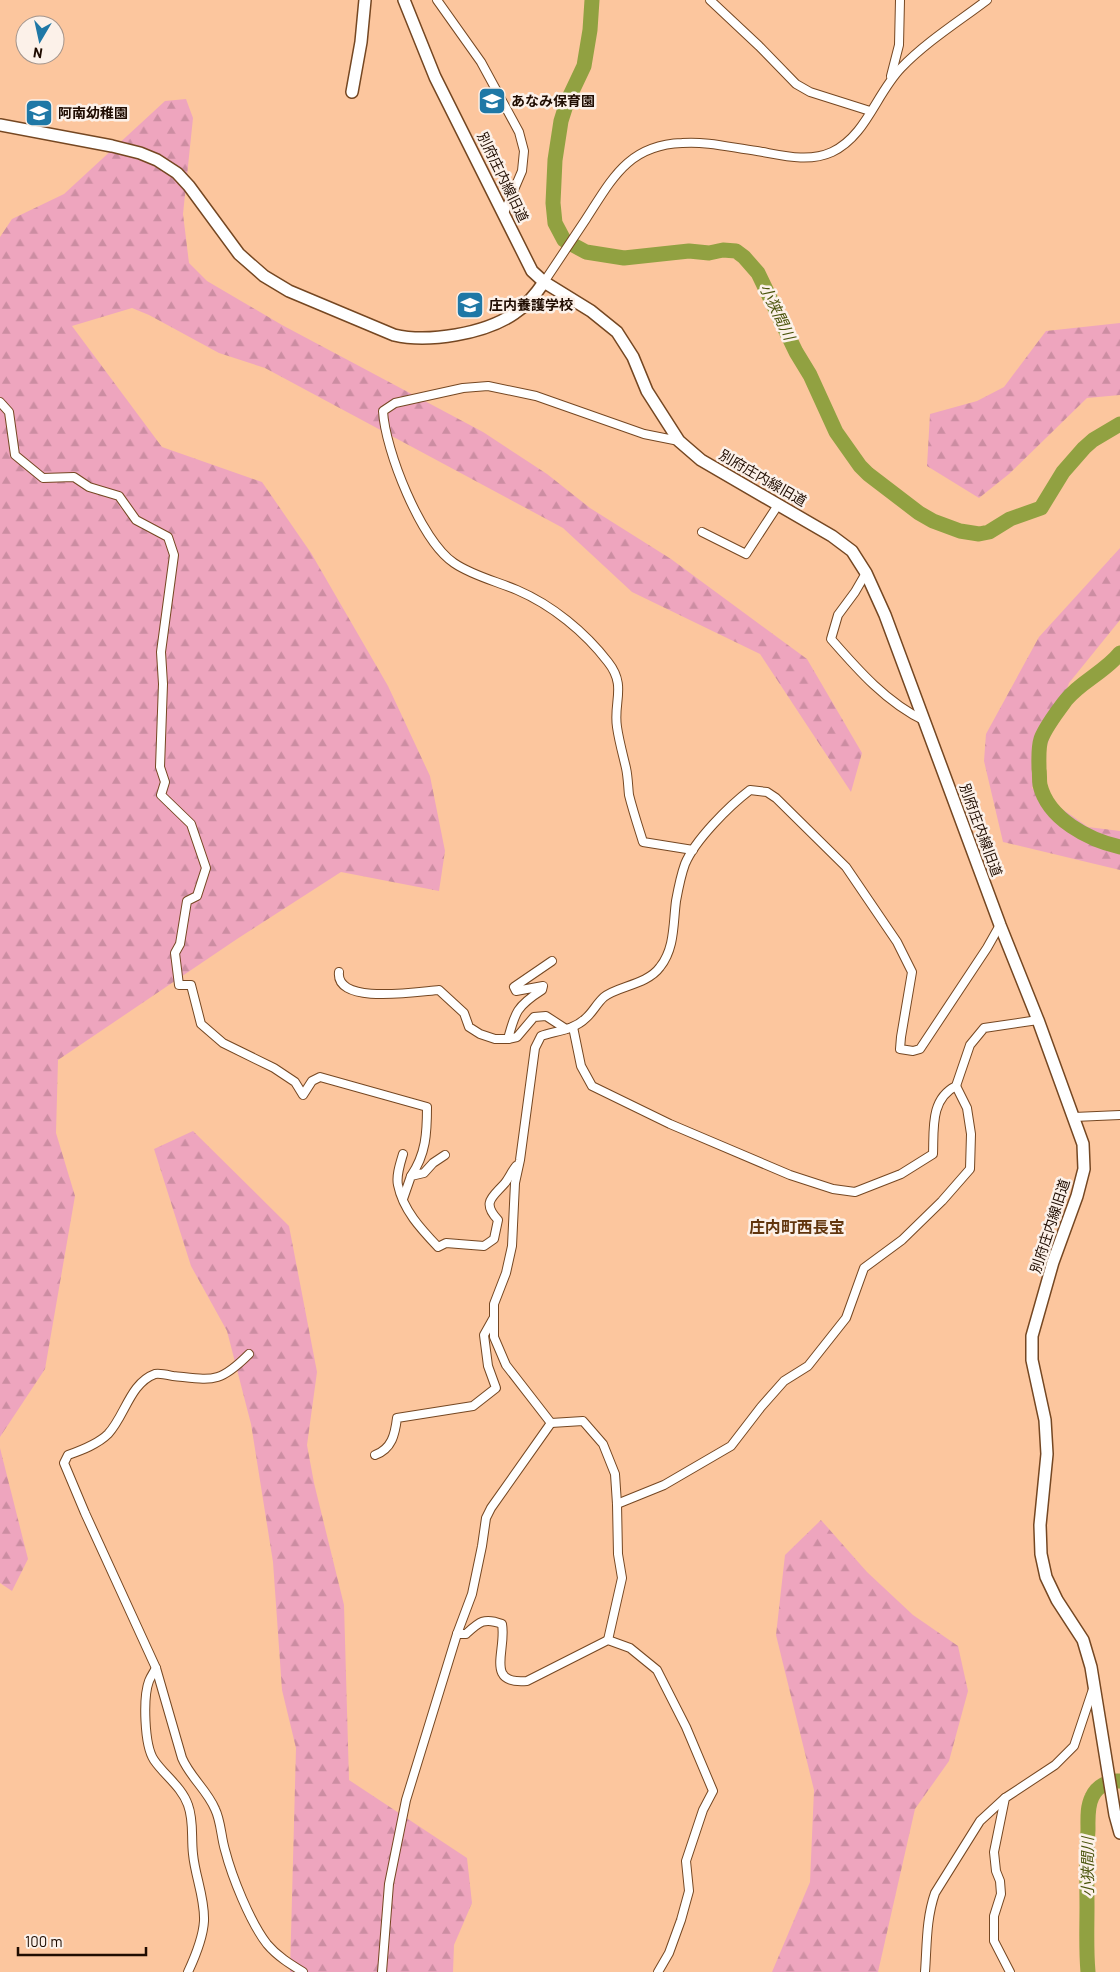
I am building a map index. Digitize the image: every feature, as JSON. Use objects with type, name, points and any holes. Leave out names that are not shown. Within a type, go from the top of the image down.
[{"type":"street","points":[[352,92],[361,42],[365,0]]},
{"type":"street","name":"別府庄内線旧道","points":[[404,0],[435,77],[529,266],[544,282],[591,311],[617,332],[634,357],[647,391],[679,441],[701,460],[832,536],[852,550],[866,573],[885,615],[1083,1144],[1084,1169],[1032,1336],[1032,1360],[1045,1420],[1044,1493],[1040,1525],[1041,1554],[1046,1577],[1057,1600],[1083,1640],[1091,1667],[1115,1815],[1120,1832]]},
{"type":"street","points":[[437,0],[480,62],[519,132],[524,151],[522,171],[504,213]]},
{"type":"street","points":[[710,0],[796,84],[810,92],[870,111]]},
{"type":"street","points":[[0,125],[132,150],[157,160],[183,179],[239,254],[255,270],[270,281],[330,309],[394,335],[413,338],[436,338],[492,324],[523,307],[544,282],[612,178],[634,158],[649,150],[682,143],[710,144],[797,157],[822,156],[837,149],[860,128],[886,86],[894,69],[899,45],[900,0]]},
{"type":"street","points":[[886,86],[918,52],[987,0]]},
{"type":"street","points":[[679,441],[644,434],[536,396],[488,386],[463,388],[394,404],[383,411],[387,439],[404,486],[425,529],[438,547],[452,562],[472,573],[518,590],[545,605],[572,624],[608,662],[615,673],[620,687],[616,726],[627,771],[629,794],[643,842],[693,850]]},
{"type":"street","points":[[0,402],[9,412],[15,455],[43,478],[74,477],[89,487],[119,496],[136,520],[168,537],[174,555],[161,652],[163,684],[160,767],[165,782],[161,795],[191,824],[206,868],[197,896],[187,901],[180,944],[174,953],[179,985],[191,985],[202,1024],[223,1042],[274,1068],[295,1082],[303,1095],[312,1081],[320,1076],[427,1107],[427,1129],[420,1163],[411,1176],[403,1199]]},
{"type":"street","points":[[702,532],[746,554],[778,505]]},
{"type":"street","points":[[866,573],[838,615],[832,638],[888,698],[925,721]]},
{"type":"street","points":[[551,1423],[506,1365],[494,1337],[494,1304],[506,1273],[512,1246],[515,1183],[520,1160],[535,1048],[541,1036],[569,1028],[586,1019],[605,996],[639,983],[659,970],[668,956],[683,873],[693,850],[733,803],[750,790],[767,792],[786,807],[846,866],[906,959],[912,972],[900,1037],[900,1049],[913,1051],[920,1049],[987,948],[1000,925]]},
{"type":"street","points":[[508,1039],[516,1012],[528,999],[542,990],[543,986],[516,991],[514,988],[552,961]]},
{"type":"street","points":[[340,972],[339,976],[342,982],[361,994],[381,996],[439,990],[464,1013],[468,1027],[480,1034],[495,1039],[517,1038],[534,1017],[546,1016],[569,1028],[581,1066],[592,1086],[670,1124],[742,1155],[790,1175],[845,1192],[855,1192],[902,1174],[934,1154],[937,1105],[946,1091],[956,1086],[970,1045],[984,1028],[1038,1020]]},
{"type":"street","points":[[618,1504],[664,1485],[731,1446],[784,1381],[808,1366],[846,1318],[864,1268],[902,1240],[942,1201],[970,1170],[971,1134],[963,1097],[956,1086]]},
{"type":"street","points":[[1074,1117],[1120,1116]]},
{"type":"street","points":[[402,1154],[398,1184],[406,1209],[421,1230],[438,1247],[446,1243],[484,1246],[494,1239],[498,1220],[492,1214],[489,1202],[492,1195],[505,1183],[520,1160]]},
{"type":"street","points":[[411,1176],[424,1173],[433,1163],[445,1155]]},
{"type":"street","points":[[375,1455],[384,1452],[395,1435],[397,1418],[473,1406],[496,1388],[488,1366],[484,1335],[494,1318]]},
{"type":"street","points":[[249,1354],[225,1375],[209,1380],[156,1374],[150,1377],[136,1388],[107,1435],[87,1448],[68,1455],[64,1463],[84,1513],[156,1668],[186,1769],[207,1795],[216,1810],[225,1852],[240,1892],[268,1945],[285,1961],[303,1972]]},
{"type":"street","points":[[551,1423],[583,1421],[603,1444],[615,1474],[618,1504],[618,1554],[622,1578],[608,1640]]},
{"type":"street","points":[[382,1972],[389,1884],[406,1800],[457,1634],[472,1594],[486,1518],[491,1508],[551,1423]]},
{"type":"street","points":[[457,1634],[466,1634],[478,1623],[491,1620],[502,1624],[504,1635],[500,1654],[501,1672],[507,1680],[515,1682],[527,1681],[608,1640],[630,1648],[657,1670],[686,1728],[713,1791],[703,1810],[686,1860],[688,1892],[681,1920],[658,1972]]},
{"type":"street","points":[[156,1668],[149,1682],[146,1702],[148,1743],[152,1757],[188,1803],[193,1828],[192,1852],[202,1902],[204,1922],[196,1953],[188,1972]]},
{"type":"street","points":[[925,1972],[929,1915],[935,1893],[980,1821],[1005,1798],[1055,1765],[1074,1746],[1094,1687]]},
{"type":"street","points":[[1005,1798],[994,1852],[1001,1894],[994,1916],[994,1941],[1010,1972]]},
{"type":"green space","points":[[186,99],[193,118],[183,214],[189,263],[207,281],[282,325],[483,432],[547,474],[590,508],[671,559],[807,659],[862,753],[851,792],[760,654],[632,592],[563,528],[265,368],[219,353],[149,315],[132,308],[72,326],[162,447],[262,482],[311,553],[388,686],[430,776],[445,851],[439,891],[341,872],[237,939],[58,1060],[56,1133],[75,1196],[45,1369],[0,1437],[0,237],[12,219],[64,194],[165,101]]},
{"type":"green space","points":[[1120,323],[1120,395],[1087,398],[1009,474],[979,498],[927,466],[930,414],[977,401],[1004,387],[1046,331]]},
{"type":"green space","points":[[1120,548],[1120,620],[1069,683],[1032,788],[1088,827],[1120,831],[1120,870],[1003,842],[984,761],[986,734],[1039,637]]},
{"type":"green space","points":[[193,1131],[289,1226],[317,1372],[307,1445],[314,1483],[344,1605],[349,1780],[467,1858],[472,1903],[454,1945],[453,1972],[290,1972],[296,1748],[282,1690],[273,1562],[251,1424],[227,1331],[191,1266],[154,1149]]},
{"type":"green space","points":[[0,1448],[28,1559],[12,1591],[0,1583]]},
{"type":"green space","points":[[821,1520],[867,1572],[913,1615],[958,1646],[968,1691],[949,1761],[915,1809],[878,1972],[772,1972],[810,1882],[814,1790],[776,1635],[785,1555]]},
{"type":"waterway","name":"小狭間川","points":[[592,0],[590,30],[584,66],[567,102],[561,121],[555,160],[553,203],[555,223],[564,240],[586,252],[624,258],[689,251],[709,253],[723,250],[736,251],[758,273],[796,352],[810,375],[836,432],[860,466],[919,513],[933,521],[960,531],[979,534],[989,532],[1010,519],[1041,508],[1063,472],[1084,448],[1093,440],[1120,424]]},
{"type":"waterway","name":"小狭間川","points":[[1120,653],[1066,700],[1043,734],[1039,750],[1040,785],[1044,797],[1052,808],[1061,818],[1083,833],[1120,847]]},
{"type":"waterway","name":"小狭間川","points":[[1088,1972],[1087,1868],[1090,1801],[1100,1787],[1108,1783],[1120,1781]]},
{"type":"place","name":"あなみ保育園","points":[[492,101]]},
{"type":"place","name":"阿南幼稚園","points":[[39,113]]},
{"type":"place","name":"庄内養護学校","points":[[470,305]]},
{"type":"district","name":"庄内町西長宝","points":[[797,1227]]}]
